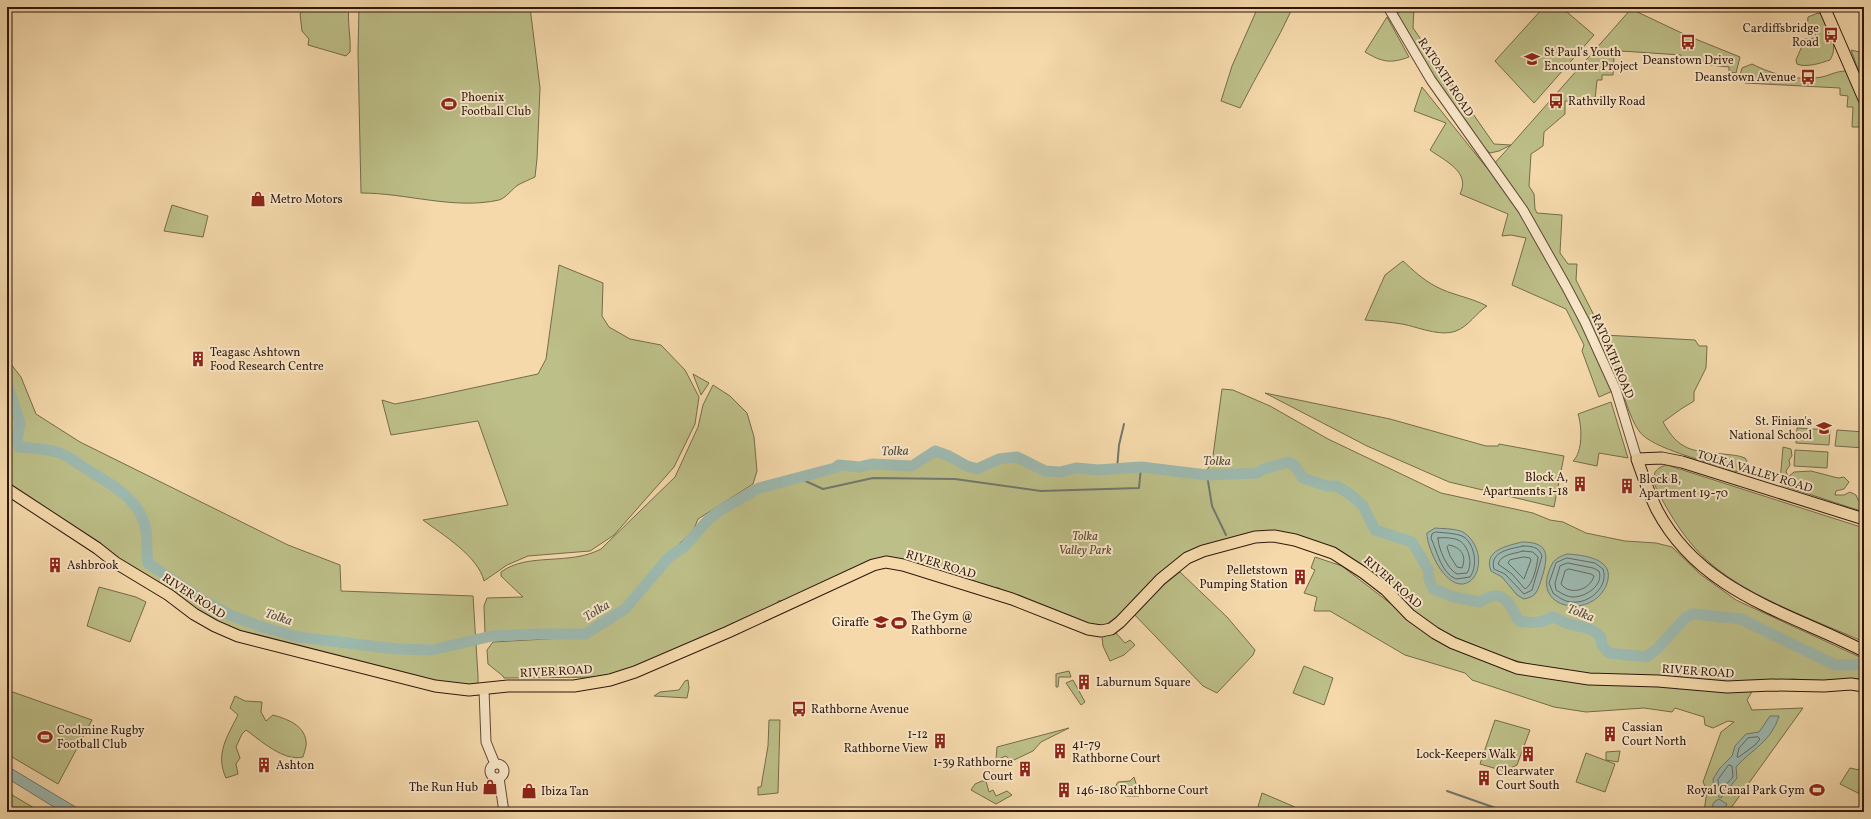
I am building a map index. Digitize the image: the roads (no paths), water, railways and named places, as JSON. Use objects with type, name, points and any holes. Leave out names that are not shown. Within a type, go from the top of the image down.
[{"type":"main road","points":[[1824,7],[1864,99]]},
{"type":"main road","name":"TOLKA VALLEY ROAD","points":[[1637,459],[1662,458],[1682,462],[1864,519]]},
{"type":"main road","name":"RATOATH ROAD","points":[[1637,459],[1657,510],[1672,533],[1702,566],[1722,582],[1744,596],[1864,651]]},
{"type":"main road","name":"RIVER ROAD","points":[[7,489],[97,548],[116,563],[169,595],[194,614],[238,636],[435,686],[463,690],[484,690],[508,686],[574,686],[610,680],[635,672],[728,632],[873,566],[886,562],[903,565],[1012,599],[1080,627],[1101,631],[1111,628],[1120,622],[1161,579],[1187,558],[1203,551],[1255,537],[1274,536],[1295,540],[1333,553],[1349,562],[1380,586],[1410,615],[1435,633],[1475,652],[1517,668],[1589,679],[1658,681],[1727,687],[1772,685],[1824,686],[1851,684],[1864,686]]},
{"type":"street","name":"RATOATH ROAD","points":[[1388,7],[1431,80],[1522,210],[1586,322],[1616,390],[1637,459]]},
{"type":"street","points":[[484,690],[486,742],[494,764],[502,765],[504,769],[504,774],[499,778],[504,812]]},
{"type":"water","points":[[1435,528],[1461,531],[1467,535],[1475,546],[1478,557],[1478,568],[1474,577],[1468,583],[1459,584],[1449,579],[1437,564],[1427,536],[1427,533]]},
{"type":"water","points":[[1522,542],[1537,544],[1544,550],[1546,555],[1545,567],[1538,590],[1533,596],[1524,599],[1517,595],[1502,577],[1491,571],[1489,564],[1490,558],[1498,550],[1503,547]]},
{"type":"water","points":[[1567,554],[1580,555],[1595,559],[1605,566],[1608,572],[1608,579],[1602,593],[1589,603],[1580,606],[1561,604],[1553,599],[1548,592],[1547,582],[1552,564],[1558,558]]},
{"type":"water","points":[[1770,716],[1779,716],[1776,725],[1766,739],[1736,767],[1737,778],[1721,798],[1714,793],[1713,779],[1720,768],[1732,756],[1735,746],[1746,734],[1759,732]]},
{"type":"water","points":[[7,766],[84,812],[62,812],[7,778]]},
{"type":"water","points":[[1719,799],[1727,804],[1723,812],[1710,812],[1714,802]]},
{"type":"waterway","name":"Tolka","points":[[7,384],[20,423],[17,440],[19,447],[46,450],[65,455],[124,494],[136,507],[144,521],[148,563],[199,598],[230,615],[262,627],[298,637],[396,649],[432,650],[492,636],[585,634],[625,609],[669,557],[685,546],[708,520],[719,511],[759,488],[835,468],[839,465],[859,467],[872,464],[912,466],[935,451],[977,469],[999,459],[1017,457],[1045,471],[1060,472],[1076,468],[1098,470],[1141,467],[1207,475],[1258,473],[1264,469],[1288,462],[1294,465],[1303,478],[1327,486],[1337,486],[1351,495],[1363,506],[1375,530],[1412,542],[1428,569],[1429,579],[1433,589],[1454,597],[1480,602],[1494,596],[1499,596],[1508,603],[1519,621],[1536,622],[1544,621],[1552,617],[1566,623],[1593,630],[1601,637],[1602,645],[1609,653],[1646,657],[1657,649],[1686,617],[1694,614],[1741,619],[1835,665],[1855,665],[1864,663]]},
{"type":"waterway","points":[[1117,469],[1119,445],[1124,424]]},
{"type":"waterway","points":[[799,478],[823,489],[873,478],[955,479],[1041,491],[1139,488],[1141,467]]},
{"type":"waterway","points":[[1207,475],[1212,506],[1226,535]]},
{"type":"waterway","points":[[1447,791],[1507,812]]},
{"type":"place","name":"Cardiffsbridge Road","points":[[1831,35]]},
{"type":"place","name":"Deanstown Drive","points":[[1688,42]]},
{"type":"place","name":"St Paul's Youth Encounter Project","points":[[1532,59]]},
{"type":"place","name":"Deanstown Avenue","points":[[1808,77]]},
{"type":"place","name":"Rathvilly Road","points":[[1556,101]]},
{"type":"place","name":"Phoenix Football Club","points":[[449,104]]},
{"type":"place","name":"Metro Motors","points":[[258,199]]},
{"type":"place","name":"Teagasc Ashtown Food Research Centre","points":[[198,359]]},
{"type":"place","name":"St. Finian's National School","points":[[1824,428]]},
{"type":"place","name":"Block A, Apartments 1-18","points":[[1580,484]]},
{"type":"place","name":"Block B, Apartment 19-70","points":[[1627,486]]},
{"type":"place","name":"Ashbrook","points":[[55,565]]},
{"type":"place","name":"Pelletstown Pumping Station","points":[[1300,577]]},
{"type":"place","name":"Giraffe","points":[[881,622]]},
{"type":"place","name":"The Gym @ Rathborne","points":[[899,623]]},
{"type":"place","name":"Laburnum Square","points":[[1084,682]]},
{"type":"place","name":"Rathborne Avenue","points":[[799,709]]},
{"type":"place","name":"Cassian Court North","points":[[1610,734]]},
{"type":"place","name":"Coolmine Rugby Football Club","points":[[45,737]]},
{"type":"place","name":"1-12 Rathborne View","points":[[940,741]]},
{"type":"place","name":"41-79 Rathborne Court","points":[[1060,751]]},
{"type":"place","name":"Lock-Keepers Walk","points":[[1528,754]]},
{"type":"place","name":"Ashton","points":[[264,765]]},
{"type":"place","name":"1-39 Rathborne Court","points":[[1025,769]]},
{"type":"place","name":"Clearwater Court South","points":[[1484,778]]},
{"type":"place","name":"The Run Hub","points":[[490,787]]},
{"type":"place","name":"146-180 Rathborne Court","points":[[1064,790]]},
{"type":"place","name":"Royal Canal Park Gym","points":[[1817,790]]},
{"type":"place","name":"Ibiza Tan","points":[[529,791]]},
{"type":"park label","name":"Tolka Valley Park","points":[[1085,543]]}]
